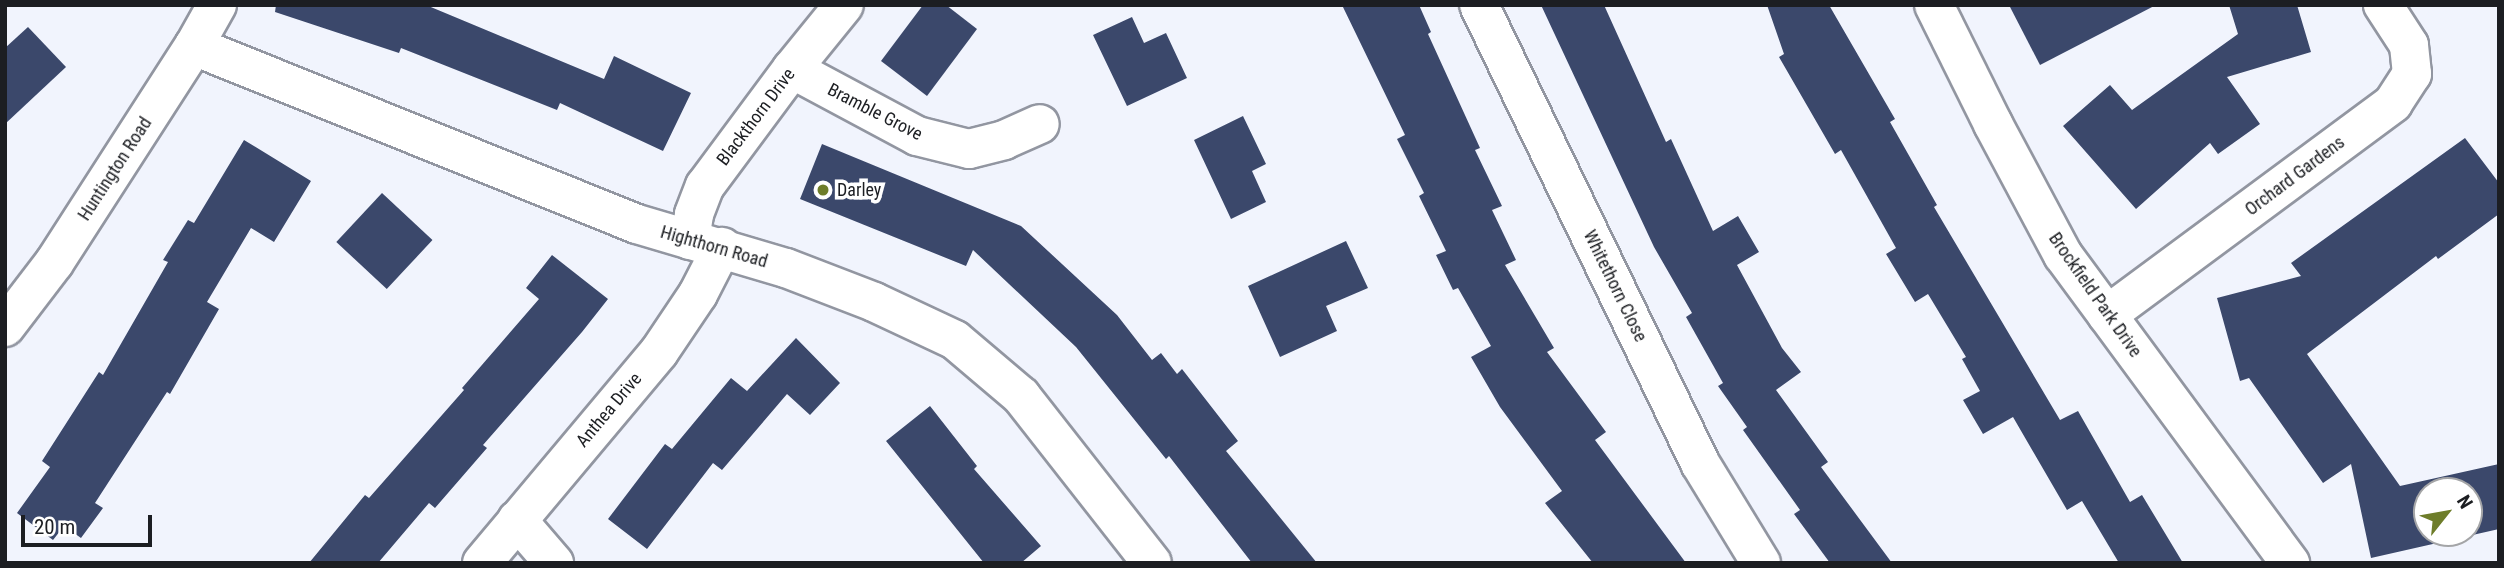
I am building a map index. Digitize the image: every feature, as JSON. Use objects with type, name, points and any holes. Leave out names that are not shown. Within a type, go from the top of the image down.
[{"type":"street","name":"Huntington Road","points":[[5,327],[54,263],[194,46],[217,5]]},
{"type":"street","name":"Blackthorn Drive","points":[[706,244],[694,214],[705,186],[792,69],[844,5]]},
{"type":"street","name":"Whitethorn Close","points":[[1479,5],[1700,463],[1760,563]]},
{"type":"street","name":"Brockfield Park Drive","points":[[1934,5],[1993,124],[2063,255],[2290,563]]},
{"type":"street","name":"Orchard Gardens","points":[[2106,315],[2393,103],[2412,74],[2409,45],[2383,5]]},
{"type":"street","name":"Highthorn Road","points":[[194,46],[638,225],[786,268],[874,302],[955,340],[1021,396],[1152,563]]},
{"type":"street","name":"Bramble Grove","points":[[792,69],[917,136],[969,149],[1004,140],[1040,124]]},
{"type":"street","name":"Anthea Drive","points":[[482,563],[659,352],[698,295],[706,244]]},
{"type":"street","points":[[517,520],[554,563]]},
{"type":"building","points":[[276,5],[426,5],[604,79],[614,56],[691,93],[663,151],[560,103],[557,110],[401,48],[399,53],[275,12]]},
{"type":"building","points":[[923,5],[946,5],[977,29],[927,96],[881,61]]},
{"type":"building","points":[[1342,5],[1419,5],[1431,32],[1428,34],[1480,148],[1475,150],[1502,206],[1492,210],[1516,260],[1505,265],[1554,348],[1547,352],[1606,432],[1595,440],[1686,563],[1593,563],[1545,503],[1562,491],[1500,407],[1471,357],[1491,346],[1458,288],[1453,290],[1436,255],[1446,251],[1419,196],[1424,193],[1397,139],[1405,135]]},
{"type":"building","points":[[1541,5],[1604,5],[1666,142],[1671,139],[1713,231],[1738,216],[1759,252],[1737,265],[1782,348],[1801,372],[1776,390],[1828,462],[1821,467],[1892,563],[1830,563],[1794,514],[1800,510],[1743,430],[1747,427],[1718,386],[1723,383],[1686,317],[1692,313],[1654,247]]},
{"type":"building","points":[[1767,5],[1829,5],[1895,119],[1890,122],[1937,205],[1934,207],[2060,420],[2078,411],[2130,502],[2142,495],[2183,563],[2119,563],[2082,501],[2067,510],[2013,417],[1983,434],[1963,400],[1980,391],[1962,359],[1966,357],[1928,294],[1915,302],[1886,254],[1896,248],[1841,150],[1835,154],[1779,57],[1784,54]]},
{"type":"building","points":[[2009,5],[2156,5],[2040,65]]},
{"type":"building","points":[[2229,5],[2297,5],[2311,52],[2227,77],[2260,124],[2218,154],[2210,143],[2136,209],[2063,126],[2110,85],[2132,110],[2238,34]]},
{"type":"building","points":[[1132,17],[1144,43],[1166,33],[1187,78],[1127,106],[1093,35]]},
{"type":"building","points":[[28,27],[66,67],[5,124],[5,48]]},
{"type":"building","points":[[1243,116],[1266,164],[1252,171],[1266,202],[1231,219],[1194,140]]},
{"type":"building","points":[[2465,138],[2499,183],[2499,214],[2438,259],[2436,256],[2307,354],[2400,486],[2413,483],[2413,547],[2420,547],[2371,558],[2351,464],[2323,483],[2249,378],[2240,381],[2217,298],[2301,276],[2291,263]]},
{"type":"building","points":[[244,140],[311,181],[274,242],[251,228],[207,302],[219,309],[170,394],[167,392],[95,503],[103,508],[81,538],[64,526],[53,540],[17,513],[50,467],[42,461],[99,372],[103,375],[168,262],[163,260],[188,220],[194,223]]},
{"type":"building","points":[[822,144],[1021,226],[1117,315],[1152,360],[1161,353],[1177,374],[1182,369],[1238,441],[1226,451],[1317,563],[1252,563],[1169,456],[1166,459],[1076,347],[973,250],[966,266],[800,199]]},
{"type":"building","points":[[382,193],[432,240],[387,289],[336,242]]},
{"type":"building","points":[[1346,241],[1368,288],[1326,306],[1337,331],[1280,357],[1248,286]]},
{"type":"building","points":[[552,255],[608,299],[582,332],[483,445],[487,448],[435,508],[429,503],[378,563],[309,563],[365,495],[369,498],[464,390],[462,388],[539,299],[526,288]]},
{"type":"building","points":[[796,338],[840,383],[810,415],[787,394],[722,470],[713,463],[647,549],[608,519],[665,444],[672,449],[731,378],[747,391]]},
{"type":"building","points":[[930,406],[977,466],[974,469],[1041,546],[1021,563],[984,563],[886,441]]},
{"type":"building","points":[[2499,464],[2499,529],[2483,533],[2483,477],[2440,477]]},
{"type":"place","name":"Darley","points":[[823,190]]}]
